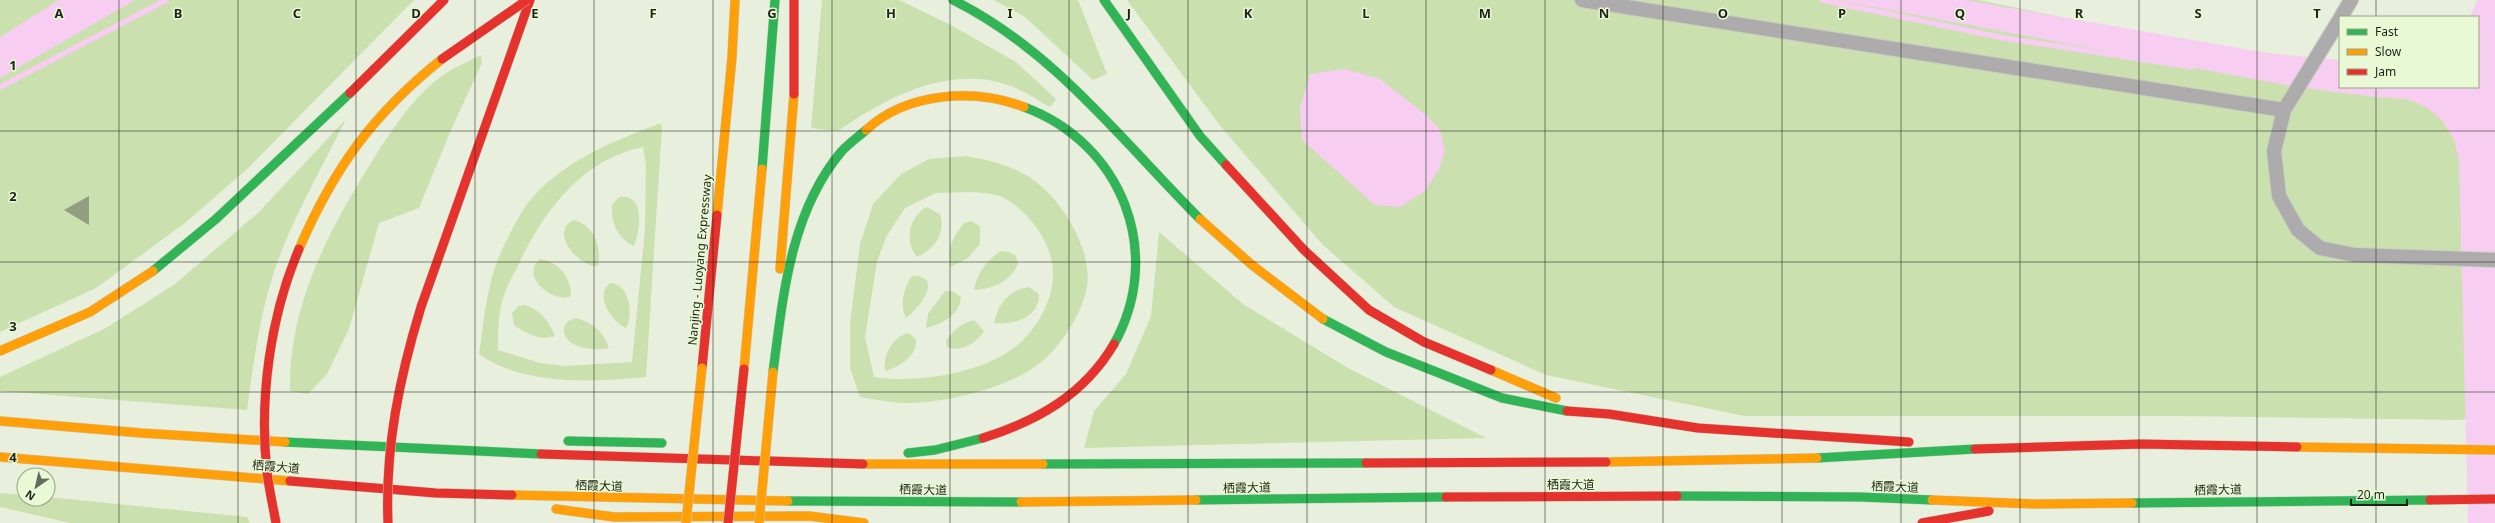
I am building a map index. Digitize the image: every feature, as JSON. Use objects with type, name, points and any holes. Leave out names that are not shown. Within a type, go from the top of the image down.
[{"type":"highway","points":[[0,351],[51,331],[102,305],[145,277],[188,245],[288,154],[444,0]]},
{"type":"highway","points":[[276,523],[264,461],[263,416],[270,344],[294,265],[313,219],[334,177],[354,147],[392,104],[420,76],[456,46],[527,0]]},
{"type":"highway","points":[[388,523],[387,456],[394,401],[421,307],[530,0]]},
{"type":"highway","name":"Nanjing - Luoyang Expressway","points":[[686,523],[732,57],[735,0]]},
{"type":"highway","points":[[728,523],[760,200],[775,0]]},
{"type":"highway","points":[[759,523],[773,372],[794,90],[794,0]]},
{"type":"highway","points":[[953,0],[971,9],[1016,39],[1063,76],[1183,202],[1252,266],[1326,322],[1386,352],[1502,398],[1557,410],[1609,414],[1698,428],[2016,447]]},
{"type":"highway","points":[[1104,0],[1200,136],[1304,250],[1369,310],[1424,342],[1483,369],[1538,392],[1609,414]]},
{"type":"highway","points":[[773,372],[784,299],[796,246],[809,203],[829,167],[865,130],[901,108],[926,100],[951,95],[973,94],[1013,101],[1062,124],[1093,150],[1114,180],[1126,206],[1134,237],[1136,266],[1134,292],[1126,320],[1113,348],[1083,386],[1037,419],[987,438],[920,453],[896,453]]},
{"type":"highway","name":"栖霞大道","points":[[0,421],[141,433],[426,450],[890,465],[1610,462],[1828,458],[2016,447],[2109,445],[2495,450]]},
{"type":"highway","points":[[559,441],[606,440],[668,443]]},
{"type":"highway","points":[[348,445],[504,442]]},
{"type":"highway","points":[[684,444],[708,445]]},
{"type":"highway","points":[[723,446],[778,448]]},
{"type":"highway","name":"栖霞大道","points":[[0,457],[436,493],[651,500],[938,503],[1558,496],[1861,497],[2034,504],[2495,499]]},
{"type":"highway","points":[[436,493],[529,505]]},
{"type":"highway","points":[[1922,523],[2034,504]]},
{"type":"highway","points":[[544,508],[614,517],[809,516],[864,523]]},
{"type":"street","points":[[1582,0],[2284,110]]},
{"type":"street","points":[[2341,16],[2351,0]]},
{"type":"street","points":[[2339,20],[2284,110],[2274,151],[2279,196],[2298,230],[2320,248],[2355,255],[2449,260],[2495,260]]},
{"type":"green space","points":[[0,0],[414,0],[247,169],[185,223],[96,288],[0,332]]},
{"type":"green space","points":[[822,0],[899,0],[949,24],[1016,62],[1056,99],[1050,107],[1020,90],[996,82],[973,79],[949,80],[902,94],[879,105],[838,131],[811,128]]},
{"type":"green space","points":[[994,0],[1078,0],[1107,74],[1093,80],[1025,17]]},
{"type":"green space","points":[[1127,0],[1978,0],[2339,73],[2339,88],[2495,109],[2495,412],[2461,420],[2180,416],[1744,416],[1546,375],[1394,307],[1323,245],[1221,127]]},
{"type":"green space","points":[[481,55],[482,63],[451,130],[419,208],[379,223],[349,329],[327,374],[308,394],[290,391],[290,367],[292,352],[303,300],[322,250],[347,203],[389,135],[415,101],[425,90],[446,73]]},
{"type":"green space","points":[[346,119],[294,222],[277,264],[262,316],[247,410],[0,391],[0,377],[106,328],[175,284],[259,212]]},
{"type":"green space","points":[[658,124],[661,124],[662,127],[646,377],[583,380],[538,377],[516,372],[496,364],[479,354],[486,306],[494,270],[508,238],[528,203],[555,176],[571,165],[605,146]],"holes":[[[643,147],[646,165],[645,229],[632,362],[564,366],[540,363],[498,350],[500,314],[505,292],[528,246],[552,208],[583,176],[601,163],[621,153]]]},
{"type":"green space","points":[[966,156],[982,159],[1012,168],[1026,175],[1038,184],[1050,195],[1061,209],[1079,239],[1085,256],[1087,287],[1080,308],[1070,329],[1056,348],[1040,363],[1011,380],[975,393],[936,401],[902,403],[860,397],[850,368],[850,323],[860,244],[873,204],[901,174],[929,159]],"holes":[[[972,192],[1002,197],[1021,210],[1037,228],[1048,249],[1052,261],[1053,281],[1045,309],[1035,326],[1023,340],[1009,351],[992,361],[953,374],[932,377],[911,379],[874,377],[865,337],[877,262],[886,237],[905,208],[936,193]]]},
{"type":"green space","points":[[619,197],[628,198],[634,201],[637,207],[639,223],[634,246],[628,243],[619,234],[612,217],[612,205]]},
{"type":"green space","points":[[927,207],[940,214],[940,234],[929,250],[917,257],[911,244],[910,229],[916,216]]},
{"type":"green space","points":[[573,220],[586,226],[595,237],[599,251],[598,266],[584,262],[570,249],[564,234],[566,226]]},
{"type":"green space","points":[[971,221],[980,226],[980,244],[968,258],[951,267],[949,254],[954,238],[964,223]]},
{"type":"green space","points":[[1159,232],[1243,304],[1348,368],[1486,438],[1084,448],[1094,411],[1126,374],[1151,316]]},
{"type":"green space","points":[[1001,251],[1009,252],[1016,256],[1018,264],[1015,270],[1006,280],[994,286],[974,290],[975,284],[983,268],[991,258]]},
{"type":"green space","points":[[540,259],[553,263],[563,272],[569,283],[571,296],[556,296],[541,287],[533,273],[535,266]]},
{"type":"green space","points":[[912,276],[922,277],[927,281],[928,286],[926,293],[917,308],[906,318],[903,308],[903,296]]},
{"type":"green space","points":[[610,283],[622,288],[626,294],[630,308],[630,315],[626,328],[615,320],[604,301],[606,288]]},
{"type":"green space","points":[[1029,287],[1039,294],[1035,309],[1024,318],[1017,321],[1001,324],[994,323],[998,310],[1005,299],[1015,291]]},
{"type":"green space","points":[[945,291],[952,291],[961,297],[960,304],[949,318],[926,328],[928,314]]},
{"type":"green space","points":[[524,305],[535,309],[543,316],[550,325],[555,336],[544,338],[534,336],[514,325],[512,313],[518,306]]},
{"type":"green space","points":[[576,318],[597,328],[607,342],[609,348],[588,349],[573,344],[568,340],[564,334],[564,327],[568,321]]},
{"type":"green space","points":[[974,320],[984,331],[973,343],[957,349],[947,347],[946,341],[955,330],[965,323]]},
{"type":"green space","points":[[908,333],[916,339],[916,345],[911,356],[896,367],[885,371],[887,353],[893,343],[897,338]]},
{"type":"green space","points":[[0,493],[16,494],[16,507],[56,507],[56,498],[247,517],[250,523],[70,523],[0,507]]},
{"type":"shaded area","points":[[59,0],[135,0],[0,78],[0,37]]},
{"type":"shaded area","points":[[1837,0],[1965,0],[2268,53],[2339,60],[2339,88],[2479,88],[2479,16],[2470,16],[2477,0],[2495,0],[2495,523],[2468,523],[2459,159],[2454,140],[2442,120],[2426,107],[2407,99],[2377,97],[2296,87]]},
{"type":"shaded area","points":[[1345,69],[1380,79],[1426,115],[1440,130],[1445,150],[1440,167],[1425,191],[1400,207],[1375,205],[1302,140],[1300,108],[1310,74]]},
{"type":"building","points":[[89,196],[89,225],[64,210]]},
{"type":"waterway","points":[[0,87],[166,0]]},
{"type":"waterway","points":[[1822,0],[2004,38],[2192,67]]},
{"type":"traffic: fast","points":[[762,169],[775,0]]},
{"type":"traffic: fast","points":[[953,0],[989,21],[1023,44],[1055,71],[1085,99],[1200,219]]},
{"type":"traffic: fast","points":[[1104,0],[1200,136],[1226,165]]},
{"type":"traffic: fast","points":[[153,271],[216,219],[350,93]]},
{"type":"traffic: fast","points":[[1024,107],[1058,124],[1087,146],[1109,174],[1125,205],[1134,239],[1135,274],[1129,309],[1114,344]]},
{"type":"traffic: fast","points":[[773,372],[785,286],[800,229],[810,202],[824,176],[841,152],[866,130]]},
{"type":"traffic: fast","points":[[1323,319],[1386,352],[1502,398],[1567,411]]},
{"type":"traffic: fast","points":[[908,453],[935,450],[983,438]]},
{"type":"traffic: fast","points":[[568,441],[662,443]]},
{"type":"traffic: fast","points":[[285,442],[541,454]]},
{"type":"traffic: fast","points":[[1817,458],[1975,449]]},
{"type":"traffic: fast","points":[[1043,464],[1366,463]]},
{"type":"traffic: fast","points":[[1677,496],[1861,497],[1932,500]]},
{"type":"traffic: fast","points":[[1196,500],[1446,497]]},
{"type":"traffic: fast","points":[[2132,503],[2430,500]]},
{"type":"traffic: fast","points":[[788,501],[1021,502]]},
{"type":"traffic: slow","points":[[717,215],[732,57],[735,0]]},
{"type":"traffic: slow","points":[[299,249],[326,193],[358,144],[395,100],[442,59]]},
{"type":"traffic: slow","points":[[780,269],[794,94]]},
{"type":"traffic: slow","points":[[866,130],[883,117],[901,108],[921,101],[942,97],[984,97],[1005,101],[1024,107]]},
{"type":"traffic: slow","points":[[744,369],[762,169]]},
{"type":"traffic: slow","points":[[1200,219],[1252,265],[1323,319]]},
{"type":"traffic: slow","points":[[0,351],[90,312],[153,271]]},
{"type":"traffic: slow","points":[[686,523],[702,368]]},
{"type":"traffic: slow","points":[[1491,370],[1556,398]]},
{"type":"traffic: slow","points":[[759,523],[773,372]]},
{"type":"traffic: slow","points":[[0,421],[141,433],[285,442]]},
{"type":"traffic: slow","points":[[2297,447],[2495,450]]},
{"type":"traffic: slow","points":[[0,457],[290,481]]},
{"type":"traffic: slow","points":[[1606,462],[1817,458]]},
{"type":"traffic: slow","points":[[863,464],[1043,464]]},
{"type":"traffic: slow","points":[[512,495],[788,501]]},
{"type":"traffic: slow","points":[[1021,502],[1196,500]]},
{"type":"traffic: slow","points":[[1932,500],[2035,504],[2132,503]]},
{"type":"traffic: slow","points":[[556,509],[614,517],[809,516],[864,523]]},
{"type":"traffic: jam","points":[[350,93],[444,0]]},
{"type":"traffic: jam","points":[[442,59],[527,0]]},
{"type":"traffic: jam","points":[[421,307],[530,0]]},
{"type":"traffic: jam","points":[[794,0],[794,94]]},
{"type":"traffic: jam","points":[[1226,165],[1304,250],[1369,310],[1424,342],[1491,370]]},
{"type":"traffic: jam","points":[[702,368],[717,215]]},
{"type":"traffic: jam","points":[[276,523],[268,478],[265,444],[266,387],[274,330],[289,275],[299,249]]},
{"type":"traffic: jam","points":[[388,523],[389,468],[395,414],[406,361],[421,307]]},
{"type":"traffic: jam","points":[[983,438],[1022,423],[1058,404],[1074,392],[1088,378],[1102,362],[1114,344]]},
{"type":"traffic: jam","points":[[728,523],[744,369]]},
{"type":"traffic: jam","points":[[1567,411],[1609,414],[1698,428],[1909,442]]},
{"type":"traffic: jam","points":[[1975,449],[2141,444],[2297,447]]},
{"type":"traffic: jam","points":[[541,454],[863,464]]},
{"type":"traffic: jam","points":[[1366,463],[1606,462]]},
{"type":"traffic: jam","points":[[290,481],[436,493],[512,495]]},
{"type":"traffic: jam","points":[[1446,497],[1677,496]]},
{"type":"traffic: jam","points":[[2430,500],[2495,499]]},
{"type":"traffic: jam","points":[[1922,523],[1989,511]]}]
